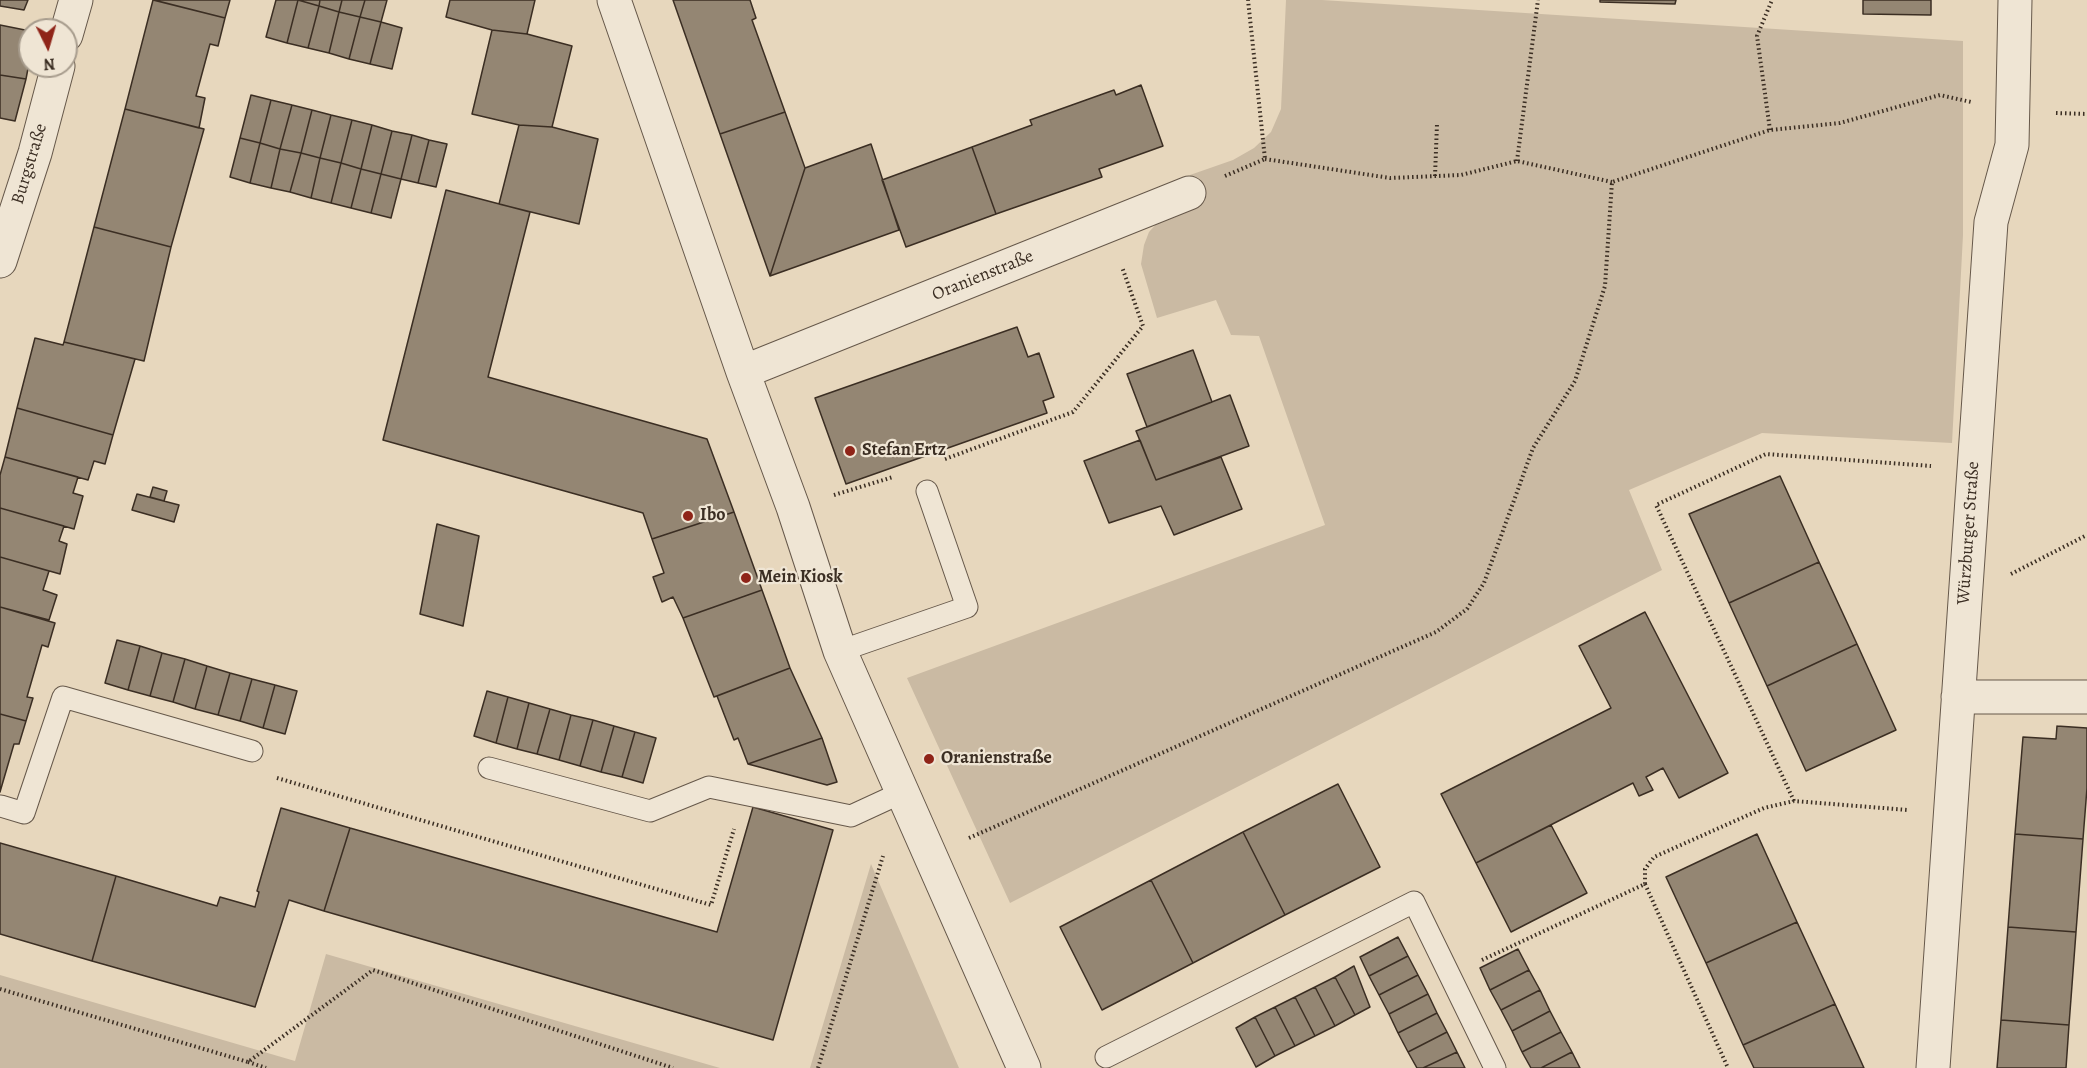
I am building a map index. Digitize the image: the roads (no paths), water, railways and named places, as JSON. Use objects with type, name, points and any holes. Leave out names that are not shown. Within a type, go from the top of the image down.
[{"type":"street","points":[[71,18],[76,0]]},
{"type":"street","points":[[614,0],[743,372],[793,507],[840,651],[1024,1068]]},
{"type":"street","name":"Würzburger Straße","points":[[1933,1068],[1991,222],[2012,145],[2015,0]]},
{"type":"street","name":"Burgstraße","points":[[0,261],[35,153],[55,78]]},
{"type":"street","name":"Oranienstraße","points":[[743,372],[1189,193]]},
{"type":"street","points":[[1958,697],[2087,697]]},
{"type":"lane","points":[[840,651],[967,607],[927,490]]},
{"type":"lane","points":[[1,806],[24,813],[63,697],[252,751]]},
{"type":"lane","points":[[489,768],[650,812],[710,787],[851,816],[903,792]]},
{"type":"lane","points":[[1106,1056],[1414,902],[1495,1068]]},
{"type":"place","name":"Stefan Ertz","points":[[850,451]]},
{"type":"place","name":"Ibo","points":[[688,516]]},
{"type":"place","name":"Mein Kiosk","points":[[746,578]]},
{"type":"place","name":"Oranienstraße","points":[[929,759]]}]
